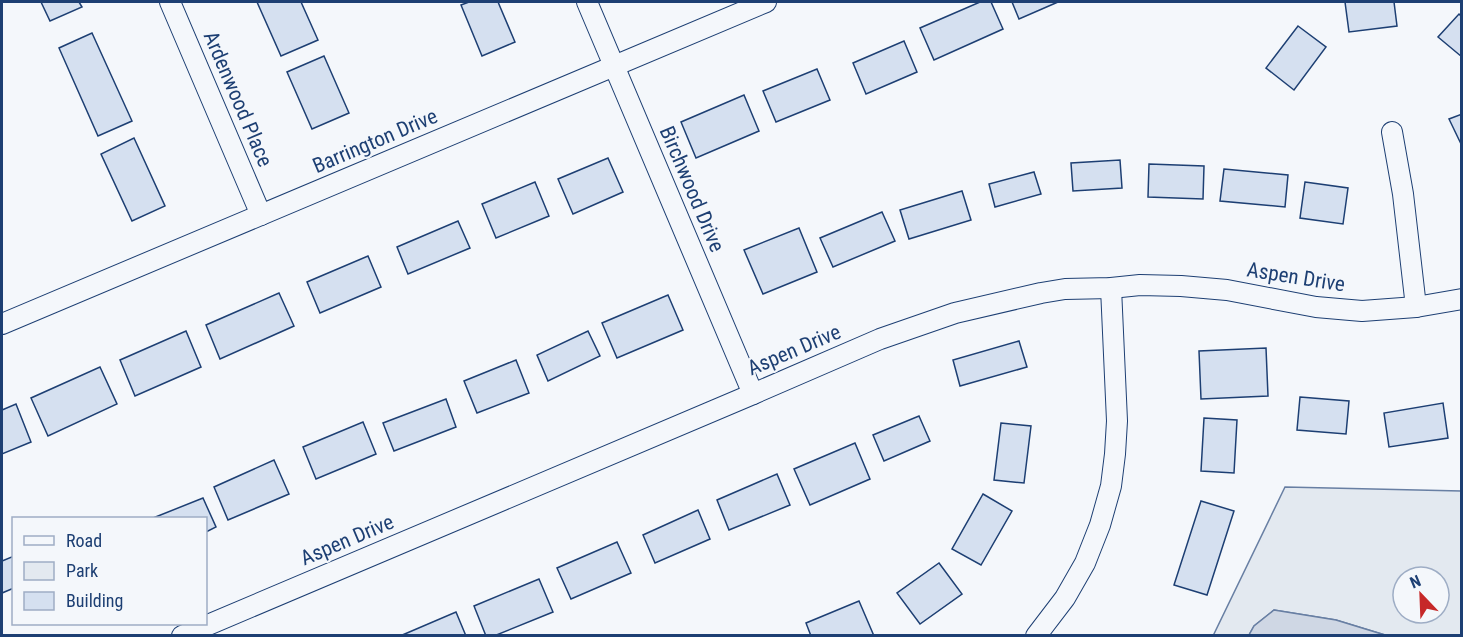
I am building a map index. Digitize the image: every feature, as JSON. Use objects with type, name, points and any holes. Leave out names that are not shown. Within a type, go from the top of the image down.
[{"type":"street","name":"Ardenwood Place","points":[[170,2],[261,215]]},
{"type":"street","name":"Birchwood Drive","points":[[587,2],[753,394]]},
{"type":"street","name":"Barrington Drive","points":[[2,324],[766,2]]},
{"type":"street","points":[[1392,132],[1403,194],[1416,307]]},
{"type":"street","name":"Aspen Drive","points":[[182,636],[880,339],[955,313],[1065,289],[1140,285],[1227,290],[1316,307],[1362,311],[1416,307],[1461,298]]},
{"type":"street","points":[[1036,636],[1065,598],[1085,563],[1100,525],[1111,486],[1117,421],[1111,288]]},
{"type":"green space","points":[[1285,487],[1461,491],[1461,635],[1385,635],[1336,620],[1274,610],[1254,626],[1249,635],[1213,636]]},
{"type":"shaded area","points":[[1274,610],[1336,620],[1385,635],[1249,635],[1254,626]]},
{"type":"building","points":[[41,2],[79,2],[82,7],[50,21]]},
{"type":"building","points":[[257,2],[301,2],[318,40],[281,56]]},
{"type":"building","points":[[469,2],[498,2],[515,42],[482,56],[461,5]]},
{"type":"building","points":[[980,2],[991,2],[1003,29],[934,60],[920,28]]},
{"type":"building","points":[[1012,2],[1058,2],[1019,19]]},
{"type":"building","points":[[1345,2],[1394,2],[1397,26],[1349,32]]},
{"type":"building","points":[[1459,14],[1462,17],[1462,57],[1438,37]]},
{"type":"building","points":[[1298,26],[1326,47],[1294,90],[1266,68]]},
{"type":"building","points":[[92,33],[132,121],[98,136],[59,48]]},
{"type":"building","points":[[904,41],[917,72],[866,94],[853,63]]},
{"type":"building","points":[[324,56],[349,113],[312,129],[287,72]]},
{"type":"building","points":[[817,69],[830,100],[776,122],[763,91]]},
{"type":"building","points":[[744,95],[759,131],[696,158],[681,122]]},
{"type":"building","points":[[1462,114],[1462,146],[1449,119]]},
{"type":"building","points":[[134,138],[165,206],[132,221],[101,154]]},
{"type":"building","points":[[608,158],[623,192],[573,214],[558,179]]},
{"type":"building","points":[[1120,160],[1122,188],[1073,191],[1071,163]]},
{"type":"building","points":[[1149,164],[1204,166],[1203,199],[1148,197]]},
{"type":"building","points":[[1224,169],[1288,175],[1285,207],[1220,201]]},
{"type":"building","points":[[1034,172],[1041,194],[995,207],[989,184]]},
{"type":"building","points":[[535,182],[549,216],[496,238],[482,204]]},
{"type":"building","points":[[1305,182],[1348,188],[1343,224],[1300,218]]},
{"type":"building","points":[[962,191],[971,220],[909,239],[900,210]]},
{"type":"building","points":[[882,212],[895,241],[833,267],[820,238]]},
{"type":"building","points":[[458,221],[470,248],[408,274],[397,247]]},
{"type":"building","points":[[799,228],[817,272],[763,294],[744,250]]},
{"type":"building","points":[[368,256],[381,287],[320,313],[307,282]]},
{"type":"building","points":[[279,293],[294,326],[220,359],[206,325]]},
{"type":"building","points":[[668,295],[683,330],[617,358],[602,323]]},
{"type":"building","points":[[186,331],[201,367],[135,396],[120,360]]},
{"type":"building","points":[[588,331],[600,356],[548,381],[537,355]]},
{"type":"building","points":[[1019,341],[1027,367],[960,386],[953,360]]},
{"type":"building","points":[[1266,348],[1268,396],[1201,399],[1199,351]]},
{"type":"building","points":[[516,360],[529,393],[477,413],[464,381]]},
{"type":"building","points":[[100,367],[117,404],[48,436],[31,398]]},
{"type":"building","points":[[1300,397],[1349,401],[1346,434],[1297,430]]},
{"type":"building","points":[[446,399],[456,427],[394,451],[383,423]]},
{"type":"building","points":[[1443,403],[1448,438],[1389,447],[1384,413]]},
{"type":"building","points":[[16,404],[31,442],[2,454],[2,410]]},
{"type":"building","points":[[919,416],[930,441],[884,461],[873,435]]},
{"type":"building","points":[[1204,418],[1237,420],[1234,473],[1201,471]]},
{"type":"building","points":[[363,422],[376,454],[316,479],[303,447]]},
{"type":"building","points":[[1001,423],[1031,426],[1024,483],[994,480]]},
{"type":"building","points":[[855,443],[870,479],[810,505],[794,469]]},
{"type":"building","points":[[274,460],[289,494],[228,520],[214,487]]},
{"type":"building","points":[[777,474],[790,505],[729,530],[717,500]]},
{"type":"building","points":[[983,494],[1012,511],[981,565],[952,549]]},
{"type":"building","points":[[203,498],[216,527],[207,532],[207,517],[156,517]]},
{"type":"building","points":[[1201,501],[1234,511],[1207,595],[1174,585]]},
{"type":"building","points":[[698,510],[710,539],[655,563],[643,535]]},
{"type":"building","points":[[617,542],[631,573],[571,599],[557,568]]},
{"type":"building","points":[[12,557],[12,589],[2,593],[2,561]]},
{"type":"building","points":[[939,563],[962,594],[920,624],[897,593]]},
{"type":"building","points":[[539,579],[553,612],[494,636],[486,636],[474,606]]},
{"type":"building","points":[[859,601],[874,636],[811,636],[806,623]]},
{"type":"building","points":[[456,612],[466,636],[400,636]]}]
